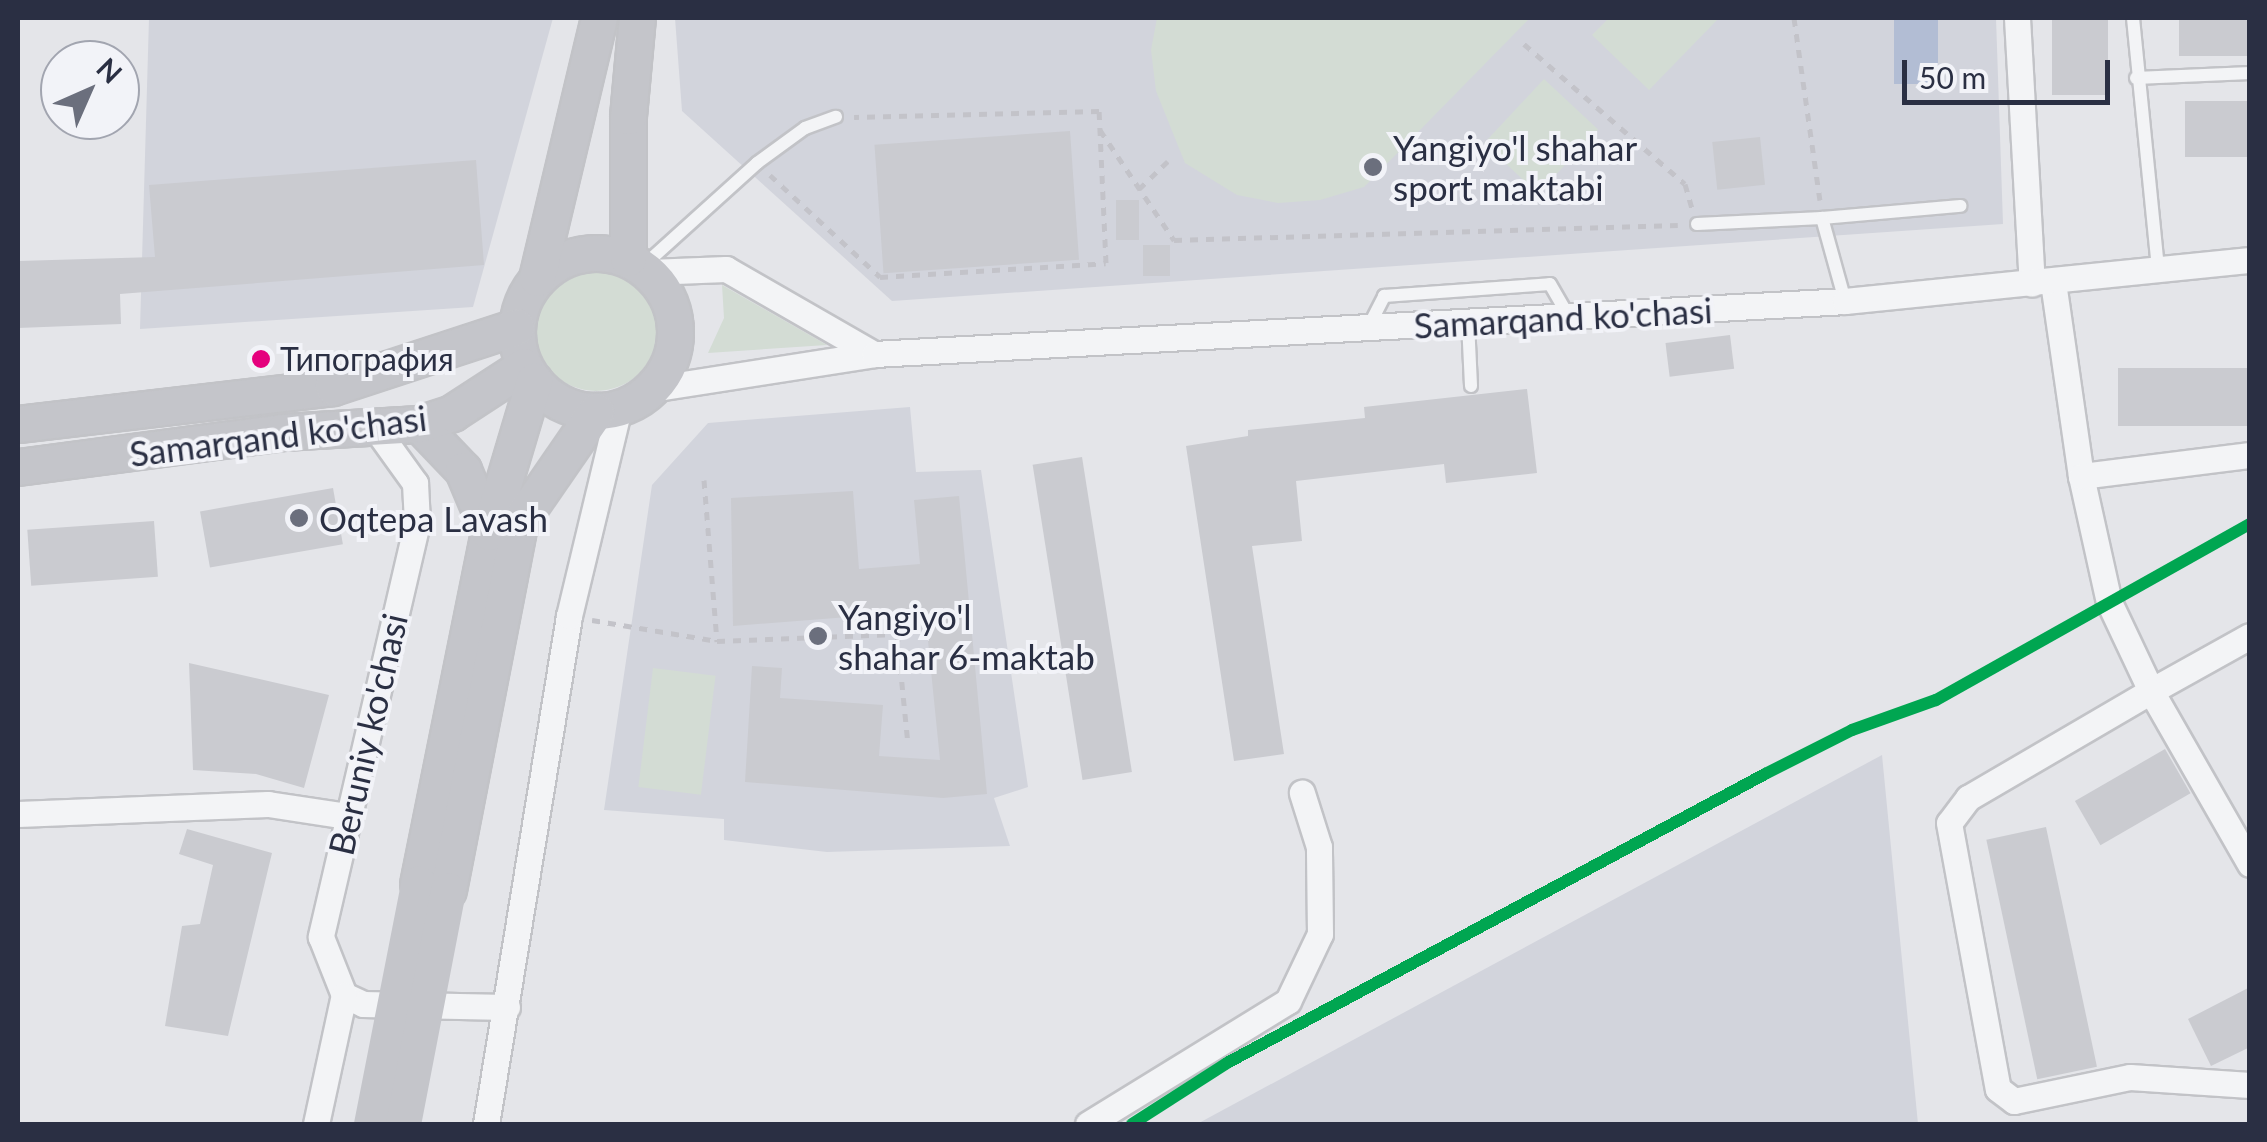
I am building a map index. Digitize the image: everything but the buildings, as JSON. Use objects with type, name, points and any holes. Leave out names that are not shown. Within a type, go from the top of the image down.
[{"type":"main road","points":[[403,1124],[433,887],[488,532],[529,374],[516,327],[536,278],[599,18]]},
{"type":"main road","points":[[637,18],[628,116],[640,266]]},
{"type":"main road","points":[[371,1124],[433,887],[520,520],[608,410],[651,389],[667,368],[675,330],[666,293],[640,266],[579,253],[536,278]]},
{"type":"main road","name":"Samarqand ko'chasi","points":[[18,424],[332,387],[516,327]]},
{"type":"main road","points":[[529,374],[562,403],[608,410]]},
{"type":"main road","name":"Samarqand ko'chasi","points":[[18,467],[283,432],[419,424],[452,414],[529,374]]},
{"type":"main road","points":[[419,424],[463,470],[488,532]]},
{"type":"street","points":[[2017,18],[2043,283],[2109,602],[2151,691],[2242,824],[2250,864]]},
{"type":"street","name":"Samarqand ko'chasi","points":[[651,389],[874,354],[1845,301],[2250,260]]},
{"type":"street","points":[[640,266],[726,269],[874,354]]},
{"type":"street","points":[[486,1124],[569,616],[608,410]]},
{"type":"street","name":"Beruniy ko'chasi","points":[[344,995],[320,937],[417,524],[415,483],[376,429]]},
{"type":"street","points":[[2081,476],[2250,455]]},
{"type":"street","points":[[2250,636],[1968,798],[1949,823],[1990,1069],[1998,1089],[2014,1101],[2130,1077],[2250,1085]]},
{"type":"street","points":[[1088,1124],[1288,1001],[1320,934],[1318,846],[1302,793]]},
{"type":"street","points":[[18,814],[268,804],[346,816]]},
{"type":"street","points":[[316,1124],[344,995],[363,1004],[507,1008]]},
{"type":"lane","points":[[2133,18],[2158,270]]},
{"type":"lane","points":[[2136,78],[2250,72]]},
{"type":"lane","points":[[640,266],[757,163],[805,128],[836,117]]},
{"type":"lane","points":[[1697,224],[1960,206]]},
{"type":"lane","points":[[1822,218],[1845,301]]},
{"type":"lane","points":[[1368,328],[1384,296],[1550,284],[1568,316]]},
{"type":"lane","points":[[1468,322],[1471,386]]},
{"type":"path","points":[[1794,18],[1822,218]]},
{"type":"path","points":[[1100,130],[1174,240],[1697,224],[1685,184],[1524,44]]},
{"type":"path","points":[[757,163],[880,276],[1106,263],[1099,111],[836,117]]},
{"type":"path","points":[[1139,189],[1168,162]]},
{"type":"path","points":[[704,480],[717,641]]},
{"type":"path","points":[[569,616],[717,641],[897,634],[908,744]]},
{"type":"shaded area","points":[[149,18],[553,18],[473,307],[140,329]]},
{"type":"shaded area","name":"Yangiyo'l shahar sport maktabi","points":[[675,18],[1996,18],[2003,224],[892,301],[682,111]]},
{"type":"shaded area","points":[[1157,18],[1530,18],[1364,187],[1320,200],[1278,203],[1237,195],[1185,163],[1156,91],[1151,50]]},
{"type":"shaded area","points":[[1609,18],[1719,18],[1649,90],[1592,35]]},
{"type":"shaded area","points":[[1544,79],[1598,129],[1538,194],[1484,143]]},
{"type":"shaded area","points":[[596,269],[619,273],[639,287],[653,307],[657,330],[653,353],[639,373],[619,387],[596,391],[573,387],[553,373],[539,353],[535,330],[539,307],[553,287],[573,273]]},
{"type":"shaded area","points":[[722,285],[827,345],[708,353],[724,318]]},
{"type":"shaded area","name":"Yangiyo'l shahar 6-maktab","points":[[910,407],[916,472],[981,470],[1028,787],[994,798],[1010,846],[827,852],[724,840],[724,819],[604,810],[652,485],[708,423]]},
{"type":"shaded area","points":[[653,668],[716,676],[701,795],[638,787]]},
{"type":"shaded area","points":[[1882,755],[1918,1124],[1197,1124]]},
{"type":"water","points":[[1894,18],[1938,18],[1938,84],[1894,84]]},
{"type":"transit line","points":[[1132,1124],[1227,1063],[1765,774],[1852,730],[1936,700],[2250,524]]},
{"type":"place","name":"Yangiyo'l shahar sport maktabi","points":[[1373,167]]},
{"type":"place","name":"Типография","points":[[261,359]]},
{"type":"place","name":"Oqtepa Lavash","points":[[299,518]]},
{"type":"place","name":"Yangiyo'l shahar 6-maktab","points":[[818,636]]}]
